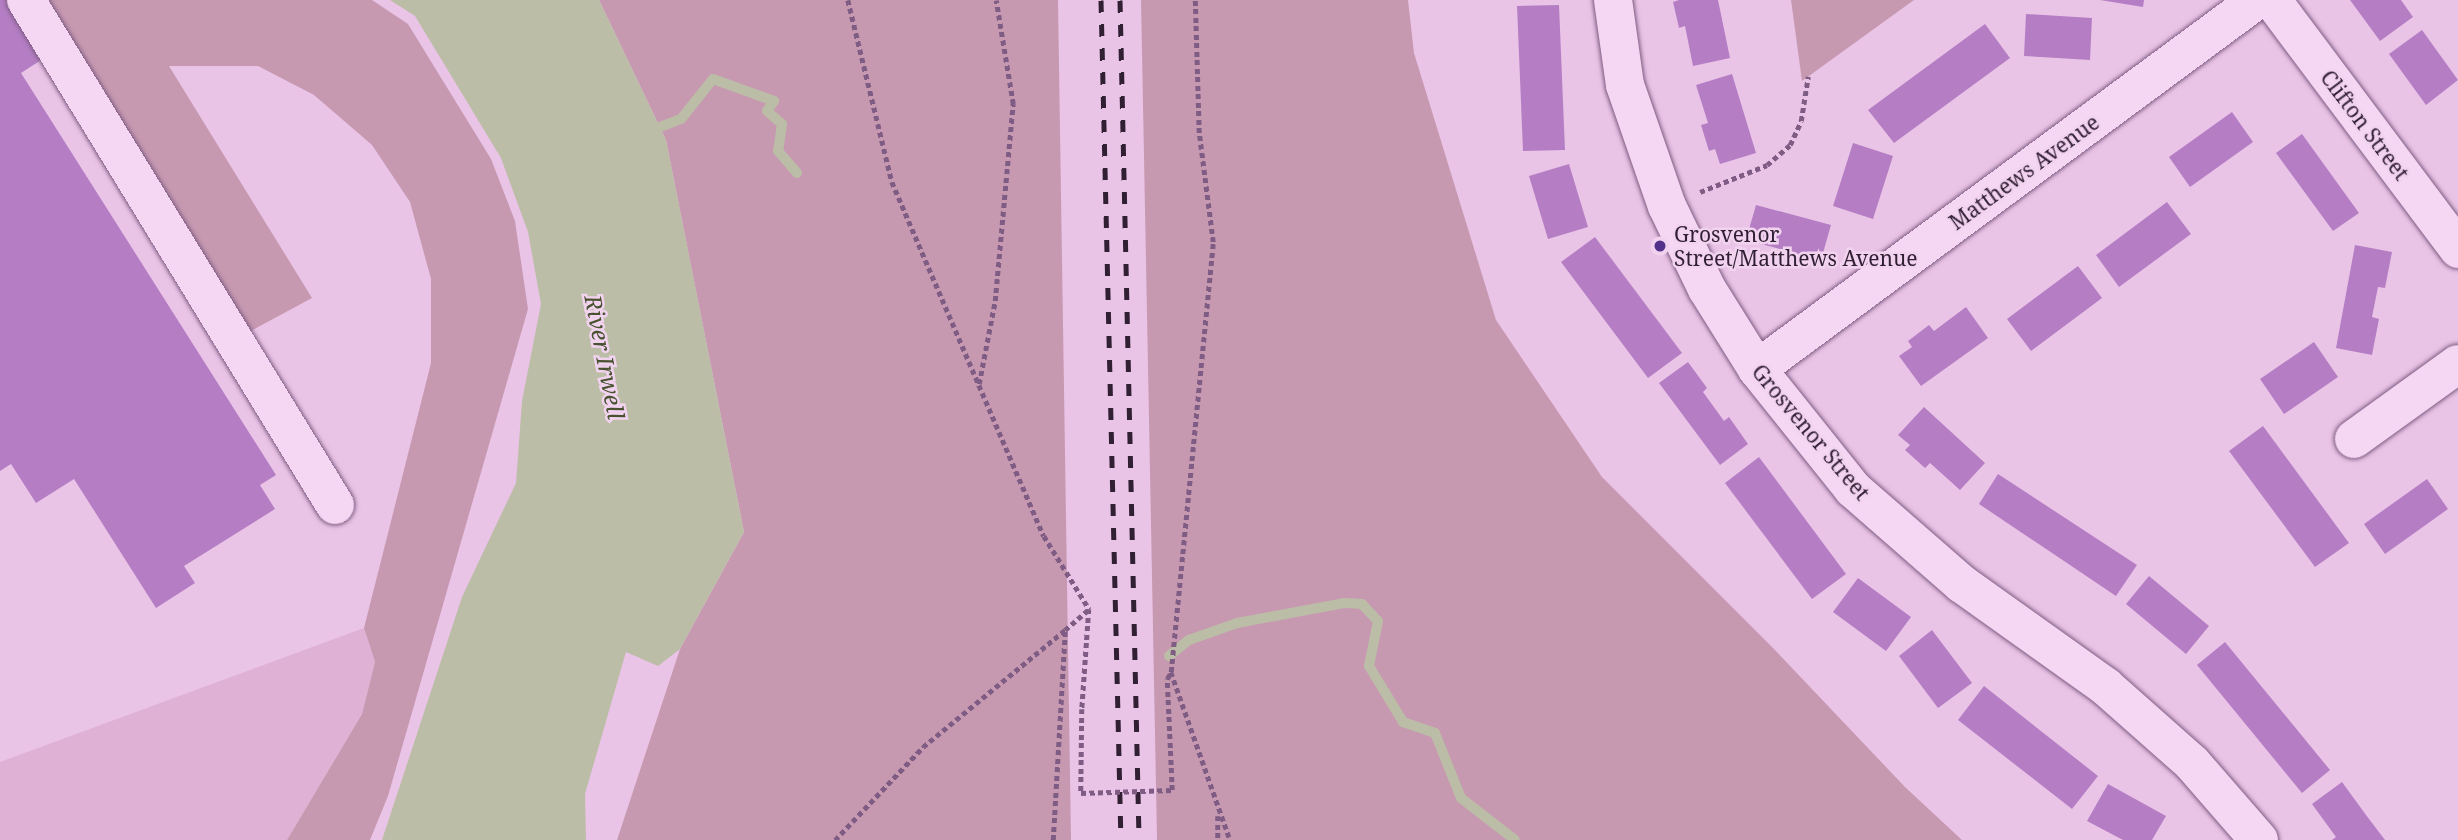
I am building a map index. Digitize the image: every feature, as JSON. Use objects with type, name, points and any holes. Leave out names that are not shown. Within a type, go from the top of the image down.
[{"type":"street","points":[[26,0],[335,505]]},
{"type":"street","name":"Grosvenor Street","points":[[1614,0],[1625,85],[1667,206],[1707,289],[1757,369],[1853,489],[1962,584],[2105,686],[2192,763],[2259,840]]},
{"type":"street","name":"Matthews Avenue","points":[[1757,369],[2257,0]]},
{"type":"street","name":"Clifton Street","points":[[2272,0],[2458,249]]},
{"type":"street","points":[[2354,439],[2458,363]]},
{"type":"path","points":[[848,0],[892,182],[1044,536],[1089,609],[1082,709],[1081,793],[1172,790],[1167,679],[1171,672]]},
{"type":"path","points":[[979,385],[995,301],[1013,104],[996,0]]},
{"type":"path","points":[[1195,0],[1199,133],[1213,242],[1171,672],[1218,813],[1230,840]]},
{"type":"path","points":[[1667,206],[1767,165],[1790,145],[1801,121],[1808,77]]},
{"type":"path","points":[[835,840],[923,747],[1089,609]]},
{"type":"path","points":[[1053,840],[1065,630]]},
{"type":"path","points":[[1218,813],[1218,840]]},
{"type":"shaded area","points":[[39,0],[372,0],[408,24],[491,159],[515,221],[528,309],[388,796],[370,840],[287,840],[362,714],[375,662],[364,628],[431,363],[431,279],[410,202],[372,145],[314,95],[258,66],[169,66],[312,298],[249,332]]},
{"type":"shaded area","points":[[599,0],[1058,0],[1071,840],[617,840],[680,649],[744,532],[666,140]]},
{"type":"shaded area","points":[[1141,0],[1408,0],[1414,53],[1496,320],[1602,477],[1773,648],[1905,787],[1962,840],[1157,840]]},
{"type":"shaded area","points":[[1791,0],[1914,0],[1802,81]]},
{"type":"shaded area","points":[[364,628],[375,662],[362,714],[287,840],[0,840],[0,762]]},
{"type":"water","name":"River Irwell","points":[[390,0],[599,0],[666,140],[744,532],[680,649],[658,666],[626,652],[585,794],[586,840],[382,840],[462,597],[516,483],[522,401],[541,304],[528,232],[501,158],[415,16]]},
{"type":"building","points":[[0,0],[14,0],[49,55],[21,73],[276,475],[260,485],[275,509],[184,566],[195,583],[156,608],[74,479],[36,503],[11,464],[0,471]]},
{"type":"building","points":[[1718,0],[1730,58],[1693,66],[1685,26],[1679,28],[1673,2]]},
{"type":"building","points":[[2100,0],[2144,0],[2143,7]]},
{"type":"building","points":[[2350,0],[2401,0],[2413,17],[2380,41]]},
{"type":"building","points":[[1559,5],[1565,150],[1523,151],[1517,6]]},
{"type":"building","points":[[2026,14],[2092,18],[2090,60],[2024,56]]},
{"type":"building","points":[[1985,24],[2010,58],[1894,143],[1868,110]]},
{"type":"building","points":[[2422,30],[2458,80],[2426,105],[2389,54]]},
{"type":"building","points":[[1732,74],[1756,153],[1720,164],[1715,149],[1709,151],[1701,125],[1708,123],[1696,85]]},
{"type":"building","points":[[2232,112],[2253,142],[2190,187],[2169,157]]},
{"type":"building","points":[[2302,134],[2359,213],[2333,231],[2276,153]]},
{"type":"building","points":[[1853,143],[1893,156],[1873,219],[1833,206]]},
{"type":"building","points":[[1569,164],[1588,227],[1548,239],[1529,176]]},
{"type":"building","points":[[2167,202],[2191,234],[2119,287],[2096,255]]},
{"type":"building","points":[[1756,205],[1831,225],[1821,260],[1746,240]]},
{"type":"building","points":[[1595,237],[1682,353],[1648,378],[1561,262]]},
{"type":"building","points":[[2355,245],[2392,252],[2385,288],[2378,287],[2372,317],[2379,319],[2372,355],[2336,348]]},
{"type":"building","points":[[2078,266],[2102,298],[2031,351],[2007,319]]},
{"type":"building","points":[[1966,307],[1988,338],[1921,386],[1899,356],[1912,347],[1908,341],[1929,325],[1934,331]]},
{"type":"building","points":[[2314,342],[2338,377],[2284,414],[2260,379]]},
{"type":"building","points":[[1688,362],[1707,388],[1703,392],[1724,421],[1729,417],[1748,444],[1720,465],[1659,383]]},
{"type":"building","points":[[1924,407],[1985,463],[1960,490],[1930,463],[1925,468],[1905,450],[1910,445],[1898,435]]},
{"type":"building","points":[[2263,426],[2349,543],[2315,567],[2229,451]]},
{"type":"building","points":[[1759,457],[1846,574],[1812,599],[1725,483]]},
{"type":"building","points":[[1998,474],[2137,565],[2116,596],[1979,504]]},
{"type":"building","points":[[2427,479],[2448,509],[2385,554],[2364,524]]},
{"type":"building","points":[[2149,576],[2209,626],[2186,654],[2126,604]]},
{"type":"building","points":[[1858,578],[1911,617],[1886,651],[1833,612]]},
{"type":"building","points":[[1932,630],[1972,683],[1938,708],[1899,656]]},
{"type":"building","points":[[2225,642],[2330,770],[2302,793],[2197,665]]},
{"type":"building","points":[[1984,686],[2098,776],[2072,809],[1958,720]]},
{"type":"building","points":[[2342,782],[2385,840],[2332,840],[2336,837],[2312,804]]},
{"type":"building","points":[[2108,784],[2166,816],[2152,840],[2123,840],[2087,821]]},
{"type":"waterway","points":[[660,127],[681,119],[713,79],[774,101],[767,111],[782,124],[778,151],[797,173]]},
{"type":"waterway","points":[[1169,656],[1189,640],[1237,623],[1345,603],[1362,604],[1378,621],[1369,666],[1403,722],[1435,733],[1461,798],[1515,840]]},
{"type":"railway","points":[[1101,0],[1121,840]]},
{"type":"railway","points":[[1120,0],[1139,840]]},
{"type":"place","name":"Grosvenor Street/Matthews Avenue","points":[[1660,246]]}]
